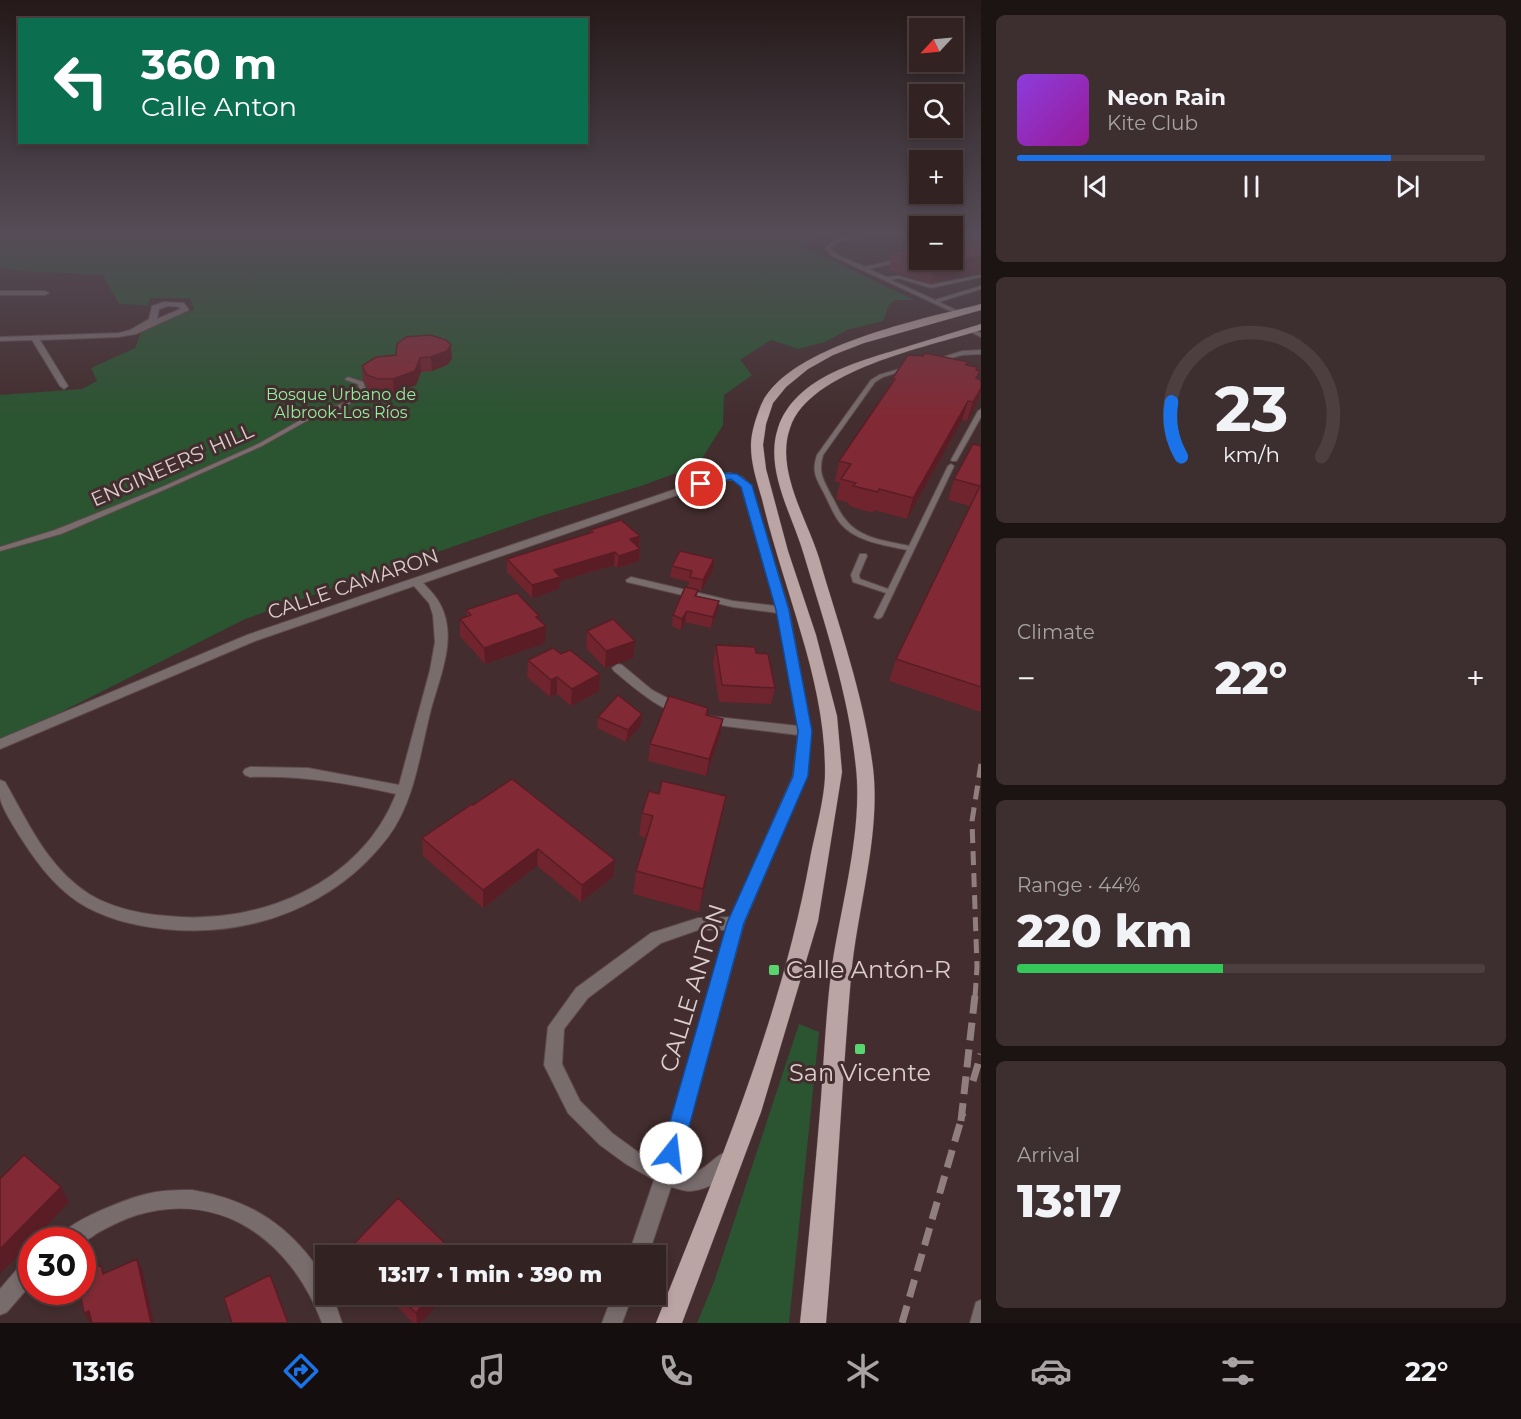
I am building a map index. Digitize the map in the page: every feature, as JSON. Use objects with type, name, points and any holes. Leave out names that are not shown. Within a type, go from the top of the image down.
[{"type":"main road","points":[[669,1323],[736,1153],[808,921],[834,772],[829,716],[809,635],[781,551],[760,469],[757,445],[760,424],[768,402],[782,385],[804,367],[829,353],[860,340],[981,307]]},
{"type":"main road","points":[[813,1323],[823,1223],[841,974],[863,835],[865,771],[856,709],[810,552],[783,475],[780,451],[783,430],[792,409],[809,392],[832,377],[873,361],[978,330]]},
{"type":"street","points":[[0,339],[119,335],[134,332],[180,313],[185,308],[177,304],[158,306],[154,310],[153,320],[134,332]]},
{"type":"street","points":[[35,338],[64,386]]},
{"type":"street","name":"CALLE ANTON","points":[[642,1245],[665,1176],[736,923],[800,776],[805,731],[783,610],[746,485],[733,476],[723,477]]},
{"type":"street","name":"CALLE CAMARON","points":[[0,744],[250,638],[723,477]]},
{"type":"street","points":[[631,580],[733,604],[783,610]]},
{"type":"street","points":[[0,785],[18,820],[58,878],[82,898],[125,916],[180,926],[225,924],[266,917],[310,896],[334,881],[363,856],[385,831],[403,790],[437,660],[442,631],[434,604],[416,582]]},
{"type":"street","points":[[618,668],[648,693],[679,710],[706,719],[805,731]]},
{"type":"street","points":[[250,772],[283,770],[313,773],[344,777],[403,790]]},
{"type":"street","points":[[736,923],[698,924],[656,938],[582,993],[556,1027],[552,1065],[574,1107],[606,1139],[632,1158],[665,1176],[687,1182],[700,1180],[711,1175],[736,1153]]},
{"type":"street","points":[[91,1227],[113,1215],[164,1200],[209,1202],[234,1209],[256,1220],[293,1250],[317,1285],[332,1323]]},
{"type":"street","points":[[0,1305],[18,1284]]},
{"type":"street","points":[[612,1323],[619,1305]]},
{"type":"lane","points":[[916,294],[958,313]]},
{"type":"lane","points":[[934,302],[960,294]]},
{"type":"lane","points":[[933,361],[962,353],[981,352]]},
{"type":"lane","points":[[910,549],[851,530],[843,522],[820,481],[816,468],[820,455],[873,381],[881,376],[914,366]]},
{"type":"lane","name":"ENGINEERS' HILL","points":[[0,549],[58,532],[260,446],[308,418],[353,400],[363,390],[361,383],[348,379]]},
{"type":"lane","points":[[878,617],[952,463],[981,411]]},
{"type":"lane","points":[[864,556],[855,575],[856,580],[890,592]]},
{"type":"lane","points":[[977,1323],[981,1307]]},
{"type":"green space","name":"Bosque Urbano de Albrook-Los Ríos","points":[[113,294],[901,294],[914,300],[895,300],[889,305],[883,321],[847,330],[825,342],[798,349],[771,340],[740,360],[752,375],[724,395],[723,425],[698,465],[641,486],[541,516],[245,619],[0,743],[0,395],[82,389],[97,381],[91,368],[135,348],[143,327],[194,310],[190,298],[150,298],[148,305],[119,304]]},
{"type":"green space","points":[[799,1024],[819,1032],[789,1323],[697,1323],[714,1282]]},
{"type":"building","points":[[430,335],[446,340],[451,345],[447,351],[420,358],[415,371],[393,379],[378,379],[367,375],[362,366],[376,357],[396,355],[397,344],[406,337]]},
{"type":"building","points":[[925,353],[968,362],[966,365],[977,367],[976,370],[980,371],[976,378],[981,380],[981,388],[973,402],[968,401],[913,498],[879,489],[878,492],[853,486],[856,483],[841,479],[851,464],[839,461],[895,379],[892,379],[908,355],[923,356]]},
{"type":"building","points":[[973,444],[981,446],[981,687],[896,659],[980,486],[954,479]]},
{"type":"building","points":[[621,520],[640,536],[630,539],[640,549],[619,556],[615,552],[554,570],[560,577],[532,585],[507,559],[593,532],[590,530]]},
{"type":"building","points":[[680,551],[714,559],[703,580],[690,577],[692,571],[672,566]]},
{"type":"building","points":[[685,587],[698,590],[695,596],[719,601],[713,617],[687,611],[682,619],[673,615]]},
{"type":"building","points":[[517,593],[546,626],[484,648],[460,619],[471,615],[466,610]]},
{"type":"building","points":[[613,619],[635,641],[606,651],[587,631]]},
{"type":"building","points":[[716,645],[755,647],[756,653],[768,654],[775,688],[722,685]]},
{"type":"building","points":[[553,648],[561,654],[570,650],[600,674],[572,689],[557,677],[551,680],[528,660]]},
{"type":"building","points":[[618,695],[642,714],[628,730],[598,717]]},
{"type":"building","points":[[669,696],[708,708],[706,715],[723,719],[709,759],[650,744]]},
{"type":"building","points":[[512,779],[615,860],[582,885],[538,849],[483,890],[422,838]]},
{"type":"building","points":[[662,781],[726,796],[703,889],[636,871],[653,816],[642,813],[649,791],[659,794]]},
{"type":"building","points":[[24,1155],[61,1187],[22,1227],[18,1227],[18,1231],[0,1249],[0,1179]]},
{"type":"building","points":[[398,1198],[447,1245],[353,1245]]},
{"type":"building","points":[[137,1259],[151,1323],[92,1323],[89,1311],[84,1313],[82,1305],[96,1305],[96,1267],[101,1265],[103,1274]]},
{"type":"building","points":[[270,1275],[288,1323],[232,1323],[224,1298]]},
{"type":"building","points":[[408,1305],[423,1305],[416,1313]]},
{"type":"railway","points":[[975,997],[977,967],[972,821],[981,764]]},
{"type":"railway","points":[[961,1119],[975,995]]},
{"type":"railway","points":[[973,1081],[981,1054]]},
{"type":"railway","points":[[961,1119],[963,1113]]},
{"type":"railway","points":[[902,1323],[961,1119]]},
{"type":"place","name":"Calle Antón-R","points":[[774,970]]},
{"type":"place","name":"San Vicente","points":[[860,1049]]},
{"type":"route","points":[[671,1153],[736,923],[800,776],[804,759],[805,731],[783,610],[746,485],[741,479],[733,476],[701,484]]}]
